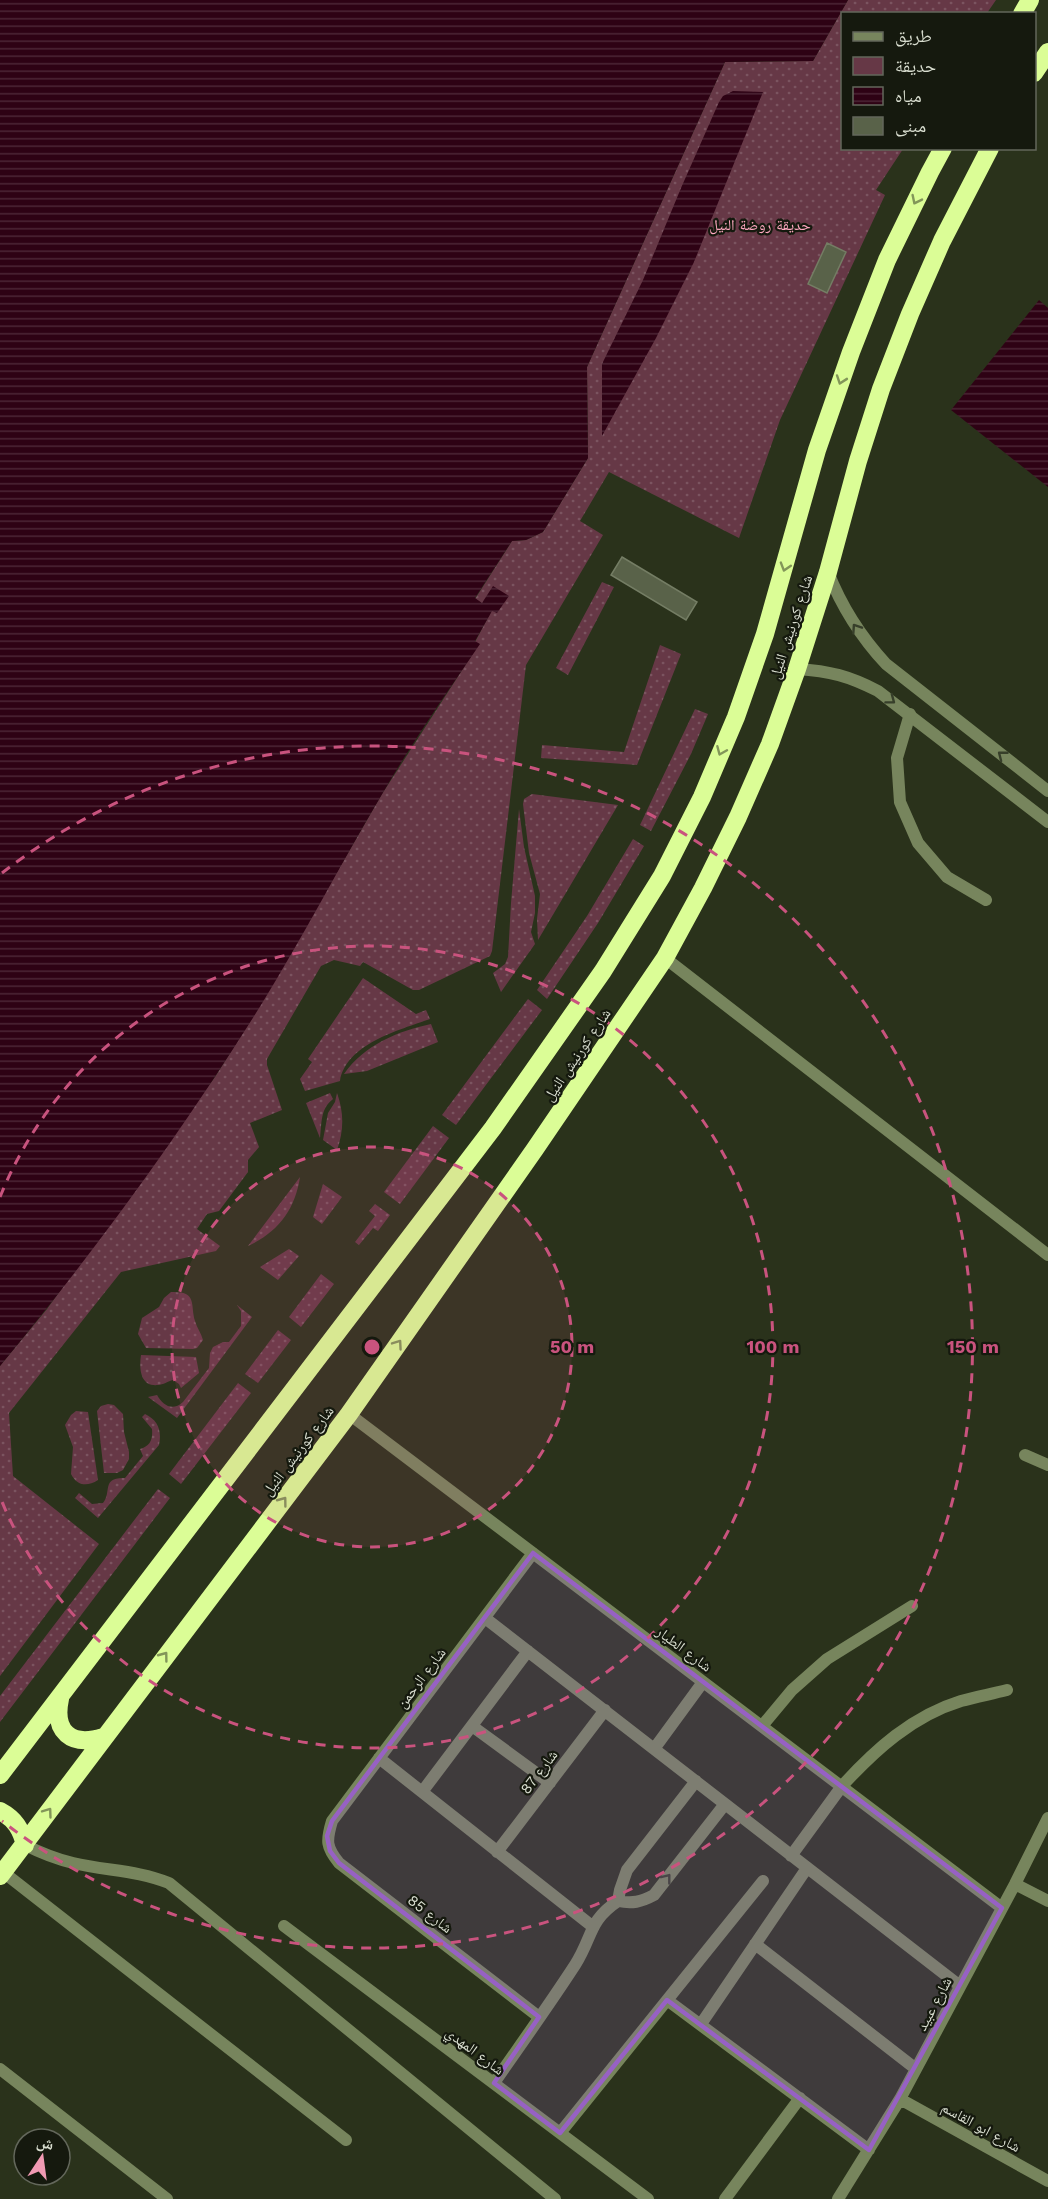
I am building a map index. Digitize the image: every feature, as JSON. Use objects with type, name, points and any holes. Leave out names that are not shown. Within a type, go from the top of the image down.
[{"type":"highway","points":[[1036,71],[1048,52]]},
{"type":"highway","name":"شارع كورنيش النيل","points":[[0,1775],[493,1128],[603,971],[662,876],[702,797],[736,717],[768,624],[817,450],[855,342],[887,260],[942,150]]},
{"type":"highway","name":"شارع كورنيش النيل","points":[[1,1874],[349,1414],[535,1149],[664,958],[703,888],[770,744],[828,572],[858,460],[885,378],[942,241],[989,150]]},
{"type":"highway","points":[[60,1699],[57,1714],[62,1729],[73,1738],[88,1742],[103,1737]]},
{"type":"highway","points":[[0,1811],[13,1820],[21,1831],[25,1845]]},
{"type":"street","points":[[828,572],[851,622],[886,664],[1048,791]]},
{"type":"street","points":[[797,669],[826,671],[853,678],[878,691],[1048,822]]},
{"type":"street","points":[[909,714],[897,758],[900,802],[918,843],[947,877],[986,900]]},
{"type":"street","points":[[664,958],[1048,1255]]},
{"type":"street","name":"شارع الطيار","points":[[349,1414],[1002,1908]]},
{"type":"street","points":[[1025,1455],[1048,1465]]},
{"type":"street","name":"شارع الرحمن","points":[[332,1821],[533,1553]]},
{"type":"street","points":[[762,1726],[792,1690],[827,1659],[912,1606]]},
{"type":"street","points":[[485,1618],[960,1986]]},
{"type":"street","points":[[422,1792],[528,1651]]},
{"type":"street","points":[[654,1749],[703,1682]]},
{"type":"street","points":[[791,1856],[842,1786],[875,1751],[914,1722],[959,1701],[1006,1690]]},
{"type":"street","name":"شارع 87","points":[[497,1852],[605,1710]]},
{"type":"street","points":[[472,1726],[550,1782]]},
{"type":"street","points":[[380,1758],[592,1926]]},
{"type":"street","points":[[494,2083],[577,1962],[592,1926],[618,1901],[622,1880],[627,1870],[696,1781]]},
{"type":"street","points":[[618,1901],[631,1903],[643,1901],[654,1895],[724,1804]]},
{"type":"street","name":"شارع عبيد","points":[[838,2199],[900,2099],[1048,1818]]},
{"type":"street","name":"شارع 85","points":[[332,1821],[327,1836],[330,1851],[339,1863],[539,2017]]},
{"type":"street","points":[[25,1845],[48,1856],[74,1864],[149,1875],[170,1883],[555,2199]]},
{"type":"street","points":[[701,2024],[807,1868]]},
{"type":"street","points":[[1,1874],[346,2140]]},
{"type":"street","points":[[560,2133],[763,1881]]},
{"type":"street","points":[[1015,1884],[1048,1901]]},
{"type":"street","name":"شارع المهدي","points":[[284,1926],[648,2199]]},
{"type":"street","points":[[755,1944],[916,2068]]},
{"type":"street","points":[[667,2000],[869,2150]]},
{"type":"street","points":[[0,2069],[167,2199]]},
{"type":"street","points":[[725,2199],[800,2098]]},
{"type":"street","name":"شارع ابو القاسم","points":[[900,2099],[1048,2181]]},
{"type":"highlighted area","points":[[533,1553],[1002,1908],[869,2150],[667,2000],[560,2133],[494,2083],[539,2017],[339,1863],[330,1851],[327,1836],[332,1821]]},
{"type":"green space","name":"حديقة روضة النيل","points":[[848,0],[996,0],[988,12],[841,12]]},
{"type":"green space","name":"حديقة روضة النيل","points":[[841,12],[841,150],[902,150],[876,190],[885,195],[780,420],[739,538],[609,472],[580,521],[603,535],[526,665],[490,956],[419,990],[413,990],[363,962],[360,966],[334,960],[321,966],[267,1059],[282,1110],[250,1123],[259,1147],[248,1160],[248,1172],[219,1211],[207,1214],[197,1229],[220,1246],[216,1251],[121,1272],[9,1413],[13,1476],[99,1544],[0,1676],[0,1366],[47,1309],[215,1077],[261,1004],[382,794],[479,644],[475,642],[492,610],[475,599],[512,541],[526,540],[543,532],[588,458],[587,367],[725,62],[813,61]]},
{"type":"green space","points":[[602,582],[614,587],[568,675],[556,668]]},
{"type":"green space","points":[[660,645],[681,654],[637,765],[541,758],[542,745],[624,752]]},
{"type":"green space","points":[[695,709],[708,714],[691,754],[651,831],[640,825]]},
{"type":"green space","points":[[532,794],[618,805],[538,940],[537,919],[540,894],[529,853],[523,804],[524,799]]},
{"type":"green space","points":[[519,809],[524,847],[535,896],[535,913],[531,932],[535,944],[501,992],[493,973],[505,964],[508,957]]},
{"type":"green space","points":[[633,839],[644,846],[598,923],[547,999],[537,990],[587,916]]},
{"type":"green space","points":[[363,978],[416,1014],[426,1010],[430,1019],[389,1034],[363,1048],[344,1068],[340,1081],[305,1091],[300,1079],[312,1062],[308,1059]]},
{"type":"green space","points":[[528,999],[542,1010],[456,1125],[442,1115]]},
{"type":"green space","points":[[431,1024],[438,1042],[367,1071],[344,1074],[361,1055],[372,1047],[394,1035]]},
{"type":"green space","points":[[330,1093],[333,1099],[324,1112],[320,1138],[306,1103]]},
{"type":"green space","points":[[337,1093],[342,1122],[337,1150],[323,1140],[328,1113],[335,1102]]},
{"type":"green space","points":[[433,1126],[449,1138],[400,1204],[384,1192]]},
{"type":"green space","points":[[300,1177],[294,1200],[283,1219],[268,1234],[248,1246]]},
{"type":"green space","points":[[323,1184],[342,1197],[322,1224],[313,1217]]},
{"type":"green space","points":[[375,1204],[390,1215],[378,1231],[373,1228],[359,1245],[355,1242],[375,1216],[369,1211]]},
{"type":"green space","points":[[289,1249],[299,1256],[278,1280],[260,1267]]},
{"type":"green space","points":[[321,1274],[334,1284],[301,1327],[289,1317]]},
{"type":"green space","points":[[171,1292],[185,1294],[191,1300],[195,1321],[203,1340],[197,1348],[146,1348],[138,1334],[142,1318],[159,1307]]},
{"type":"green space","points":[[237,1305],[252,1317],[177,1418],[148,1397],[157,1395],[162,1402],[172,1407],[183,1402],[209,1368],[210,1353],[213,1347],[229,1342],[241,1326],[241,1311]]},
{"type":"green space","points":[[278,1330],[291,1340],[258,1383],[245,1374]]},
{"type":"green space","points":[[141,1355],[196,1357],[199,1373],[181,1388],[173,1380],[160,1385],[152,1385],[147,1383],[142,1376]]},
{"type":"green space","points":[[238,1383],[251,1393],[181,1484],[169,1474]]},
{"type":"green space","points":[[114,1405],[123,1414],[124,1432],[129,1452],[129,1459],[123,1470],[117,1473],[104,1473],[97,1411],[101,1406]]},
{"type":"green space","points":[[76,1411],[88,1412],[98,1480],[90,1484],[79,1483],[71,1474],[73,1447],[65,1425]]},
{"type":"green space","points":[[145,1414],[158,1426],[159,1445],[98,1518],[75,1498],[79,1493],[92,1504],[103,1503],[110,1483],[118,1478],[125,1478],[143,1456],[140,1449],[148,1444],[152,1436],[152,1429],[142,1417]]},
{"type":"green space","points":[[158,1489],[170,1498],[0,1722],[0,1696]]},
{"type":"water","points":[[0,0],[848,0],[813,61],[725,62],[587,367],[588,458],[543,532],[526,540],[512,541],[475,598],[482,603],[493,586],[509,596],[497,613],[492,611],[475,641],[480,644],[392,777],[277,979],[231,1052],[169,1145],[104,1235],[0,1366]]},
{"type":"water","points":[[733,91],[763,92],[694,262],[656,338],[602,436],[602,364],[643,280],[719,102],[723,96]]},
{"type":"water","points":[[1039,300],[1048,308],[1048,487],[951,410]]},
{"type":"building","points":[[827,243],[846,252],[827,293],[808,284]]},
{"type":"building","points":[[622,557],[697,602],[686,620],[611,575]]}]
